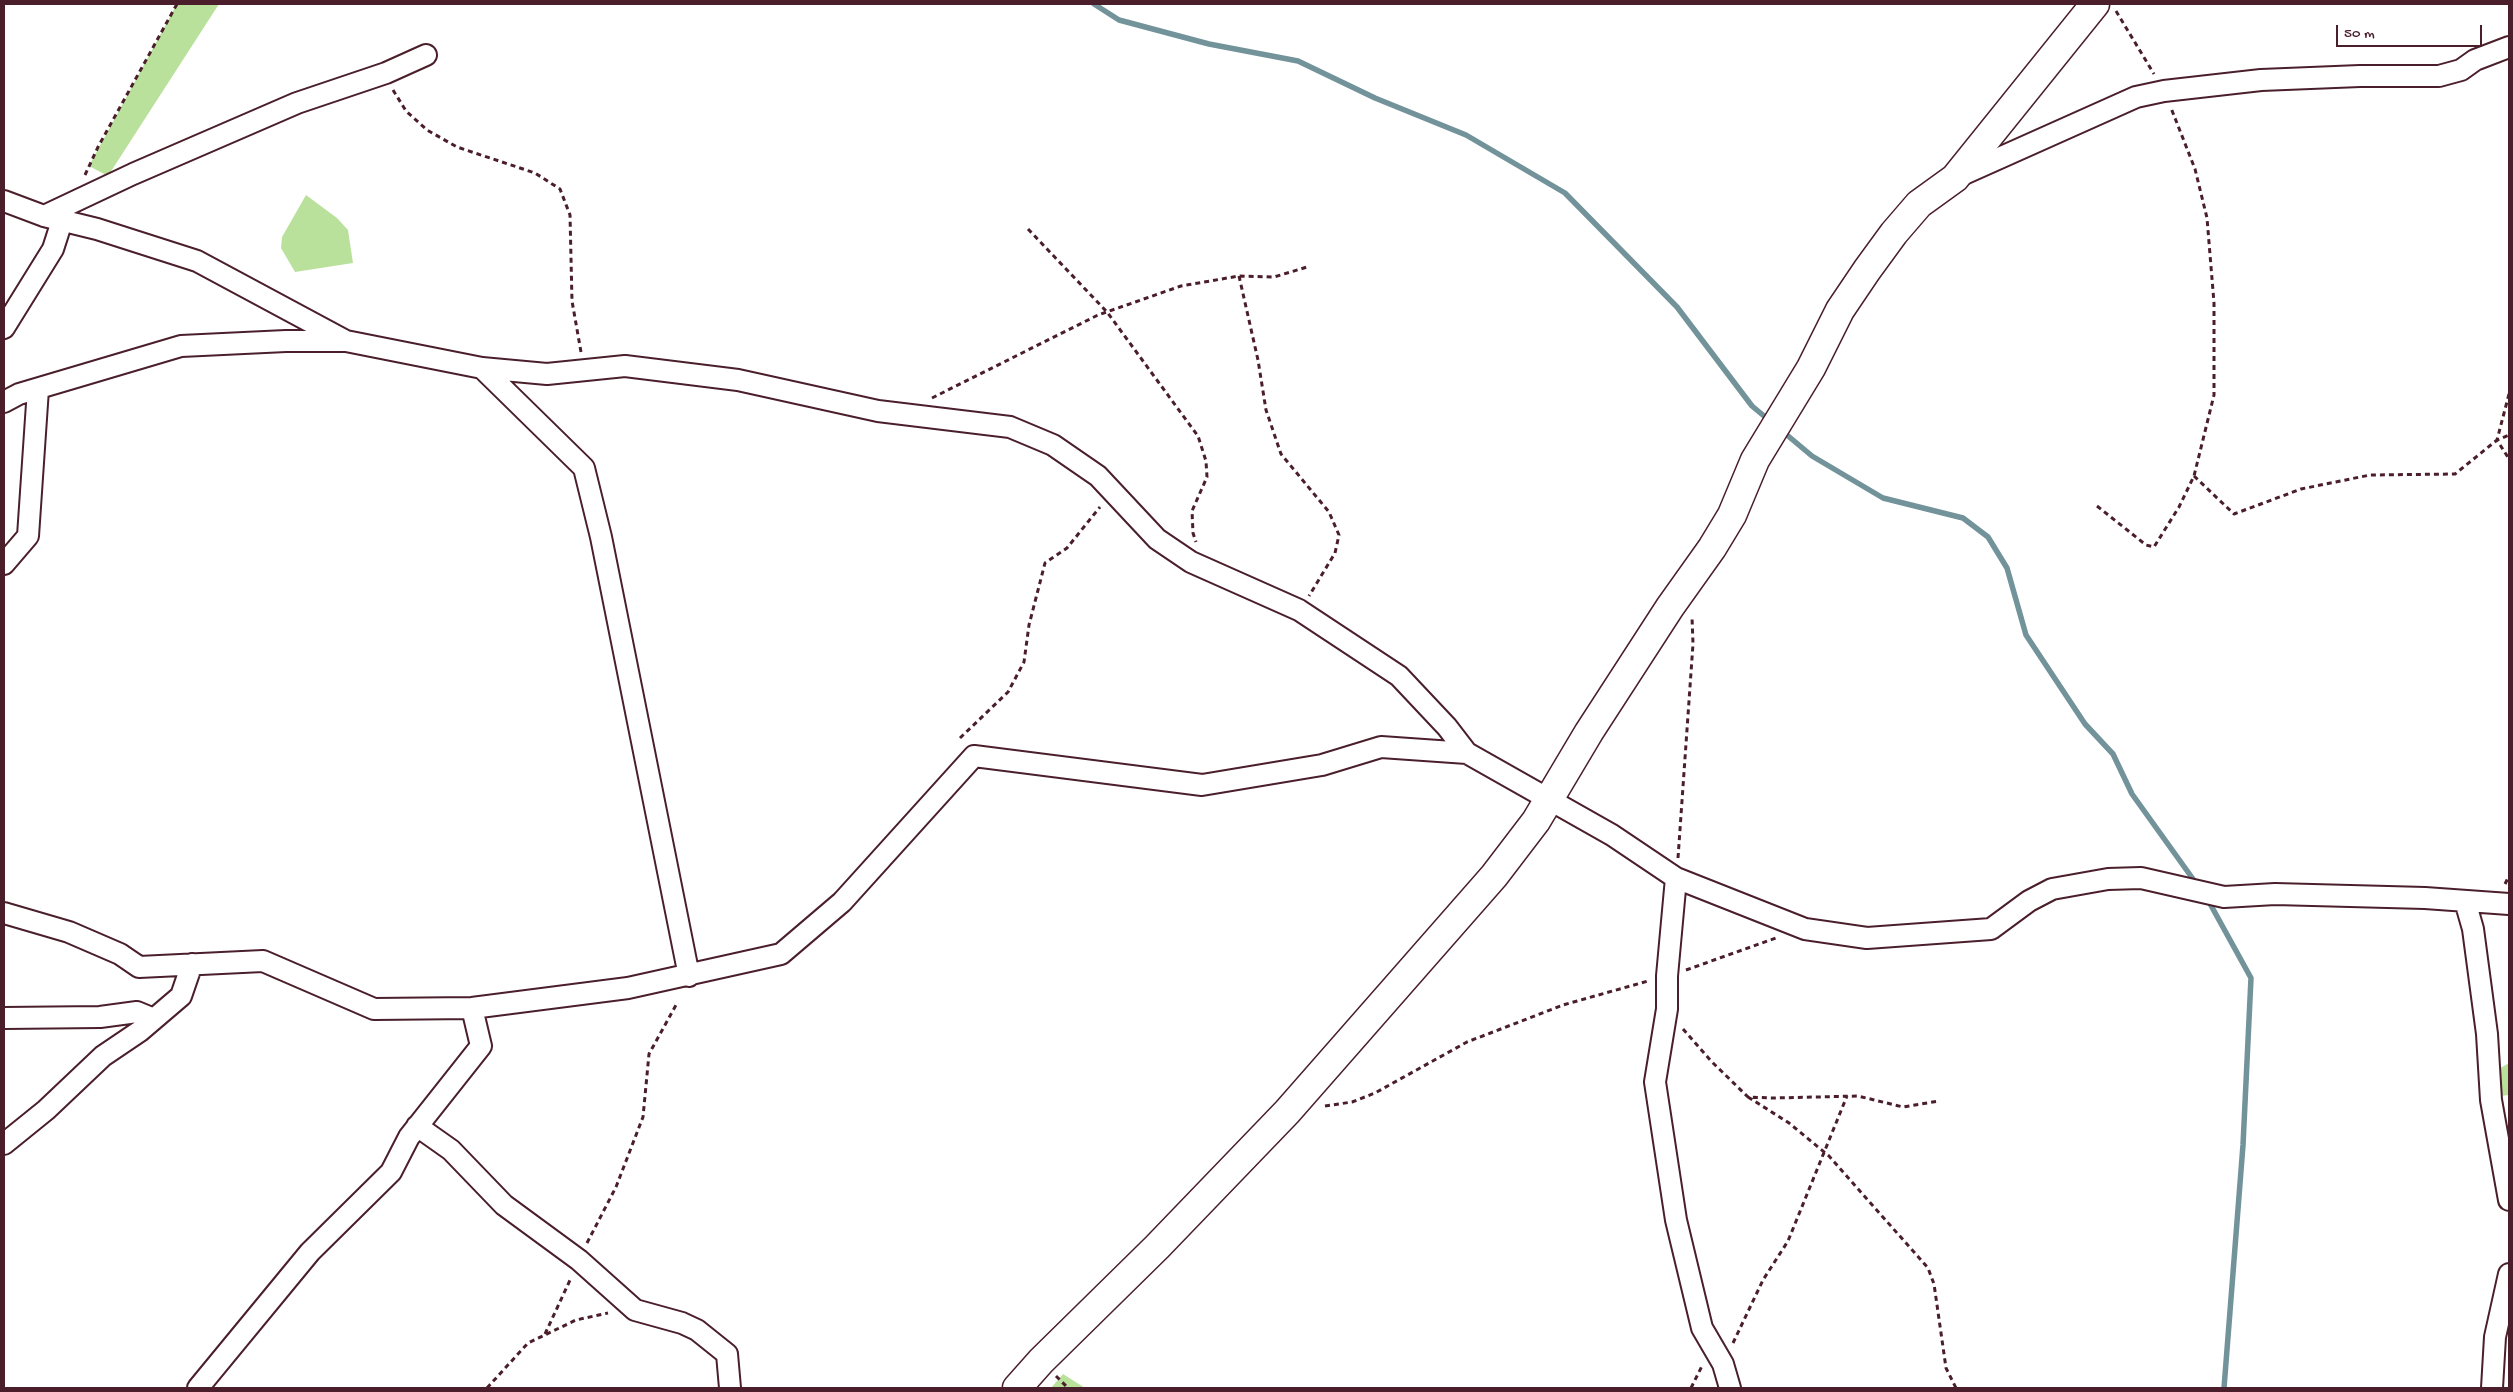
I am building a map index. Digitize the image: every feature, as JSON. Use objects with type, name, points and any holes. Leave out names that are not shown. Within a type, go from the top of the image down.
[{"type":"street","points":[[1955,178],[2095,4]]},
{"type":"street","points":[[1018,1388],[1041,1361],[1157,1247],[1287,1112],[1494,876],[1536,822],[1548,799],[1732,515],[1755,460],[1811,368],[1840,310],[1894,233],[1919,204],[1955,178],[2136,97],[2164,91],[2261,80],[2360,76],[2439,76],[2461,70],[2475,60],[2509,47]]},
{"type":"street","points":[[58,215],[133,174],[297,103],[386,73],[426,55]]},
{"type":"street","points":[[4,201],[58,215],[197,261],[346,341]]},
{"type":"street","points":[[4,328],[53,249],[58,215]]},
{"type":"street","points":[[4,402],[38,389],[181,346],[286,341],[346,341],[482,368],[547,374],[624,366],[738,380],[895,413],[1010,427],[1053,446],[1098,476],[1157,539],[1204,569],[1298,610],[1399,676],[1447,727],[1466,754]]},
{"type":"street","points":[[482,368],[584,468],[601,536],[689,976]]},
{"type":"street","points":[[4,564],[28,536],[38,389]]},
{"type":"street","points":[[4,913],[69,932],[120,954],[139,967],[263,961],[374,1009],[472,1008],[628,988],[689,976],[781,954],[842,902],[974,756],[1202,785],[1322,765],[1381,747],[1466,754],[1612,835],[1676,878],[1805,928],[1867,938],[1991,929],[2029,902],[2052,889],[2108,879],[2141,878],[2224,897],[2275,894],[2509,904]]},
{"type":"street","points":[[1676,878],[1667,976],[1667,1009],[1655,1082],[1675,1210],[1702,1328],[1723,1364],[1730,1388]]},
{"type":"street","points":[[2465,901],[2474,929],[2487,1034],[2492,1100],[2509,1200]]},
{"type":"street","points":[[4,1144],[46,1110],[103,1056],[154,1019],[181,996],[192,964]]},
{"type":"street","points":[[198,1388],[310,1252],[391,1172],[408,1137],[481,1046],[472,1008]]},
{"type":"street","points":[[4,1018],[100,1017],[137,1012],[154,1019]]},
{"type":"street","points":[[417,1126],[451,1150],[504,1205],[579,1260],[635,1310],[697,1330],[728,1354],[730,1388]]},
{"type":"street","points":[[2492,1388],[2495,1337],[2509,1274]]},
{"type":"path","points":[[58,215],[177,4]]},
{"type":"path","points":[[2097,506],[2146,545],[2154,547],[2179,506],[2194,476],[2214,395],[2214,303],[2205,210],[2195,169],[2164,91],[2111,4]]},
{"type":"path","points":[[386,73],[394,92],[406,110],[427,130],[457,147],[535,173],[560,189],[570,215],[572,301],[583,370]]},
{"type":"path","points":[[1028,229],[1108,312],[1198,436],[1206,461],[1207,477],[1192,511],[1193,532],[1204,569]]},
{"type":"path","points":[[895,413],[932,398],[1108,312],[1181,286],[1239,276],[1274,277],[1307,267]]},
{"type":"path","points":[[1239,276],[1258,360],[1266,410],[1281,454],[1330,512],[1338,535],[1335,553],[1316,587],[1298,610]]},
{"type":"path","points":[[2509,394],[2497,440],[2509,459]]},
{"type":"path","points":[[2194,476],[2234,514],[2301,490],[2370,475],[2456,474],[2497,440],[2509,435]]},
{"type":"path","points":[[960,738],[1008,692],[1024,662],[1029,625],[1045,563],[1066,548],[1112,491]]},
{"type":"path","points":[[1676,878],[1683,819],[1694,644],[1692,612],[1681,592]]},
{"type":"path","points":[[1323,1106],[1352,1102],[1374,1093],[1468,1042],[1563,1005],[1706,965],[1805,928]]},
{"type":"path","points":[[545,1334],[579,1260],[616,1187],[643,1117],[649,1054],[676,1005]]},
{"type":"path","points":[[1667,1009],[1711,1061],[1748,1096],[1789,1123],[1825,1153],[1928,1268],[1934,1284],[1946,1368],[1956,1388]]},
{"type":"path","points":[[1748,1096],[1774,1098],[1858,1096],[1903,1107],[1939,1101]]},
{"type":"path","points":[[1723,1364],[1763,1280],[1788,1241],[1847,1096]]},
{"type":"path","points":[[487,1388],[528,1343],[545,1334],[576,1320],[635,1310]]},
{"type":"green space","points":[[177,4],[219,4],[108,176],[89,166]]},
{"type":"green space","points":[[306,195],[337,218],[348,230],[353,263],[295,272],[281,248],[282,237]]},
{"type":"green space","points":[[2509,1063],[2509,1095],[2500,1096],[2497,1070]]},
{"type":"green space","points":[[1063,1374],[1082,1386],[1084,1388],[1051,1388]]},
{"type":"waterway","points":[[1094,4],[1119,20],[1209,44],[1298,61],[1375,98],[1466,135],[1565,193],[1677,307],[1752,406],[1770,421]]},
{"type":"waterway","points":[[1781,430],[1812,456],[1883,498],[1963,518],[1988,537],[2007,568],[2026,635],[2085,724],[2113,754],[2132,794],[2198,886]]},
{"type":"waterway","points":[[2208,900],[2251,978],[2243,1145],[2224,1388]]}]
